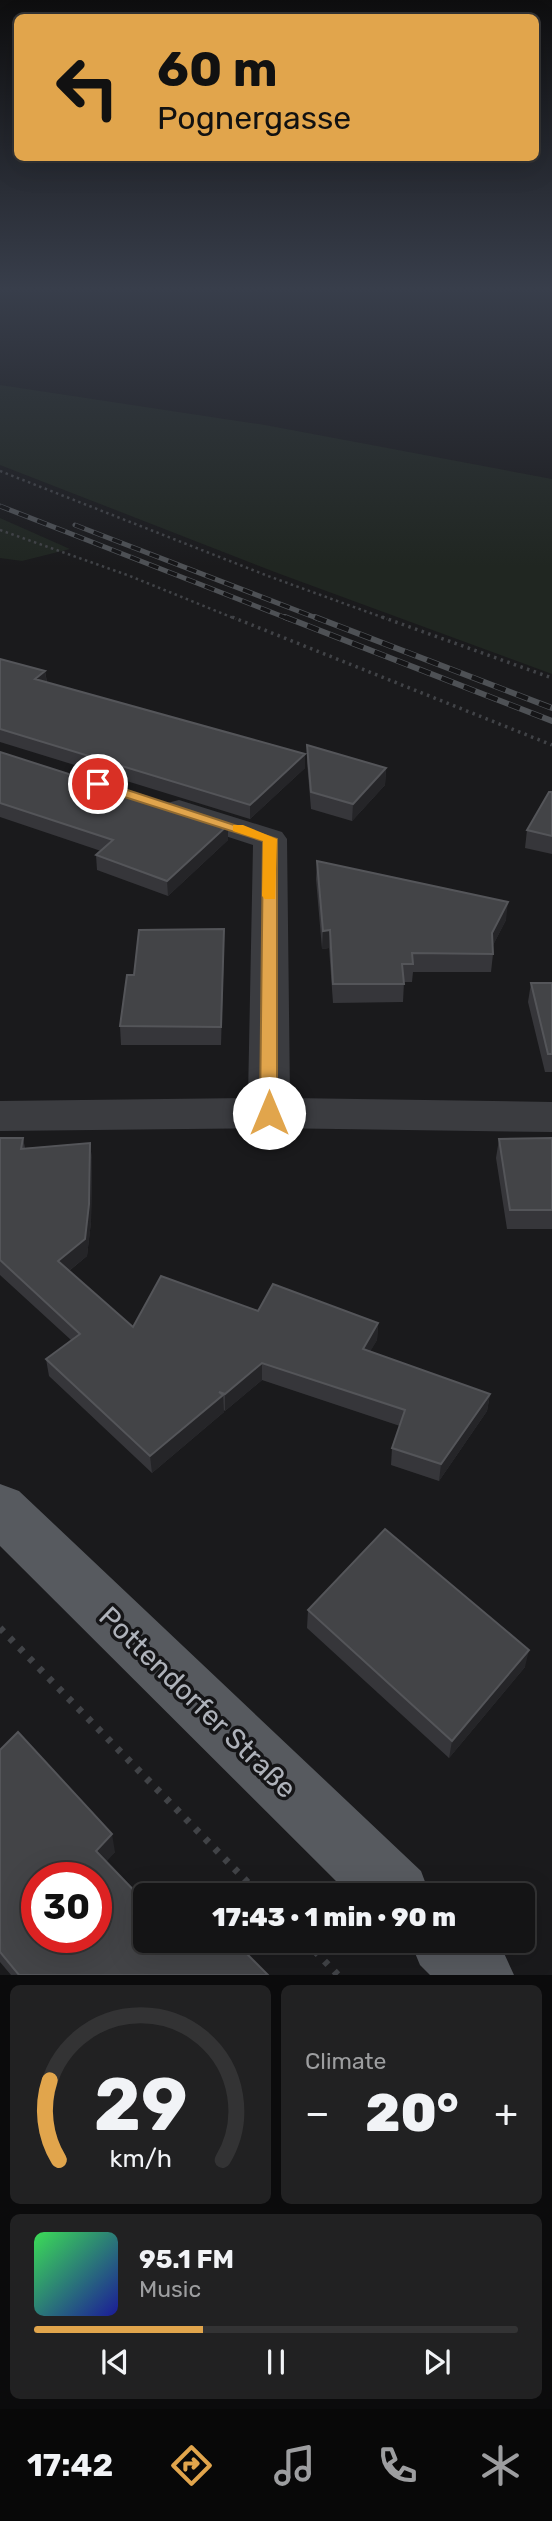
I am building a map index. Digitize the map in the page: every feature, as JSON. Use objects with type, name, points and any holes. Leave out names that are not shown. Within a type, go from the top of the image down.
[{"type":"main road","name":"Pottendorfer Straße","points":[[0,1509],[385,1883]]},
{"type":"main road","points":[[456,1953],[479,1975]]},
{"type":"street","points":[[154,802],[270,839],[269,1113]]},
{"type":"street","points":[[0,1116],[269,1113],[552,1117]]},
{"type":"path","points":[[0,471],[268,576],[552,678]]},
{"type":"path","points":[[0,530],[130,576],[552,745]]},
{"type":"path","points":[[0,1628],[248,1883]]},
{"type":"path","points":[[317,1953],[338,1975]]},
{"type":"shaded area","points":[[0,385],[265,425],[552,479],[552,674],[280,574],[0,465]]},
{"type":"shaded area","points":[[0,518],[70,549],[22,561],[0,558]]},
{"type":"building","points":[[0,659],[45,671],[35,679],[305,754],[250,805],[0,729]]},
{"type":"building","points":[[307,745],[386,768],[353,804],[311,792]]},
{"type":"building","points":[[0,752],[228,825],[167,881],[96,855],[113,840],[0,803]]},
{"type":"building","points":[[549,792],[552,792],[552,836],[527,830]]},
{"type":"building","points":[[317,861],[508,902],[492,933],[493,954],[412,953],[413,964],[402,964],[404,984],[333,984],[330,930],[323,931]]},
{"type":"building","points":[[224,929],[221,1027],[120,1026],[127,975],[134,975],[139,930]]},
{"type":"building","points":[[531,983],[552,983],[552,1054],[548,1054]]},
{"type":"building","points":[[0,1138],[23,1138],[21,1149],[90,1143],[89,1204],[85,1239],[58,1261],[133,1327],[161,1276],[258,1311],[273,1284],[378,1323],[363,1349],[490,1394],[441,1464],[392,1448],[405,1410],[262,1363],[225,1394],[219,1392],[223,1395],[150,1456],[46,1359],[80,1334],[0,1260]]},
{"type":"building","points":[[552,1138],[552,1210],[510,1210],[499,1139]]},
{"type":"building","points":[[385,1529],[529,1650],[452,1741],[308,1610]]},
{"type":"building","points":[[18,1732],[112,1834],[96,1851],[107,1862],[21,1862],[21,1953],[112,1953],[112,1868],[133,1890],[133,1953],[246,1953],[268,1975],[19,1975],[0,1952],[0,1750]]},
{"type":"railway","points":[[0,506],[289,619]]},
{"type":"railway","points":[[75,525],[319,619]]},
{"type":"railway","points":[[285,617],[552,721]]},
{"type":"railway","points":[[315,617],[552,708]]},
{"type":"slow traffic","points":[[238,828],[270,839],[270,896]]},
{"type":"route","points":[[98,784],[270,839],[269,1113]]}]
